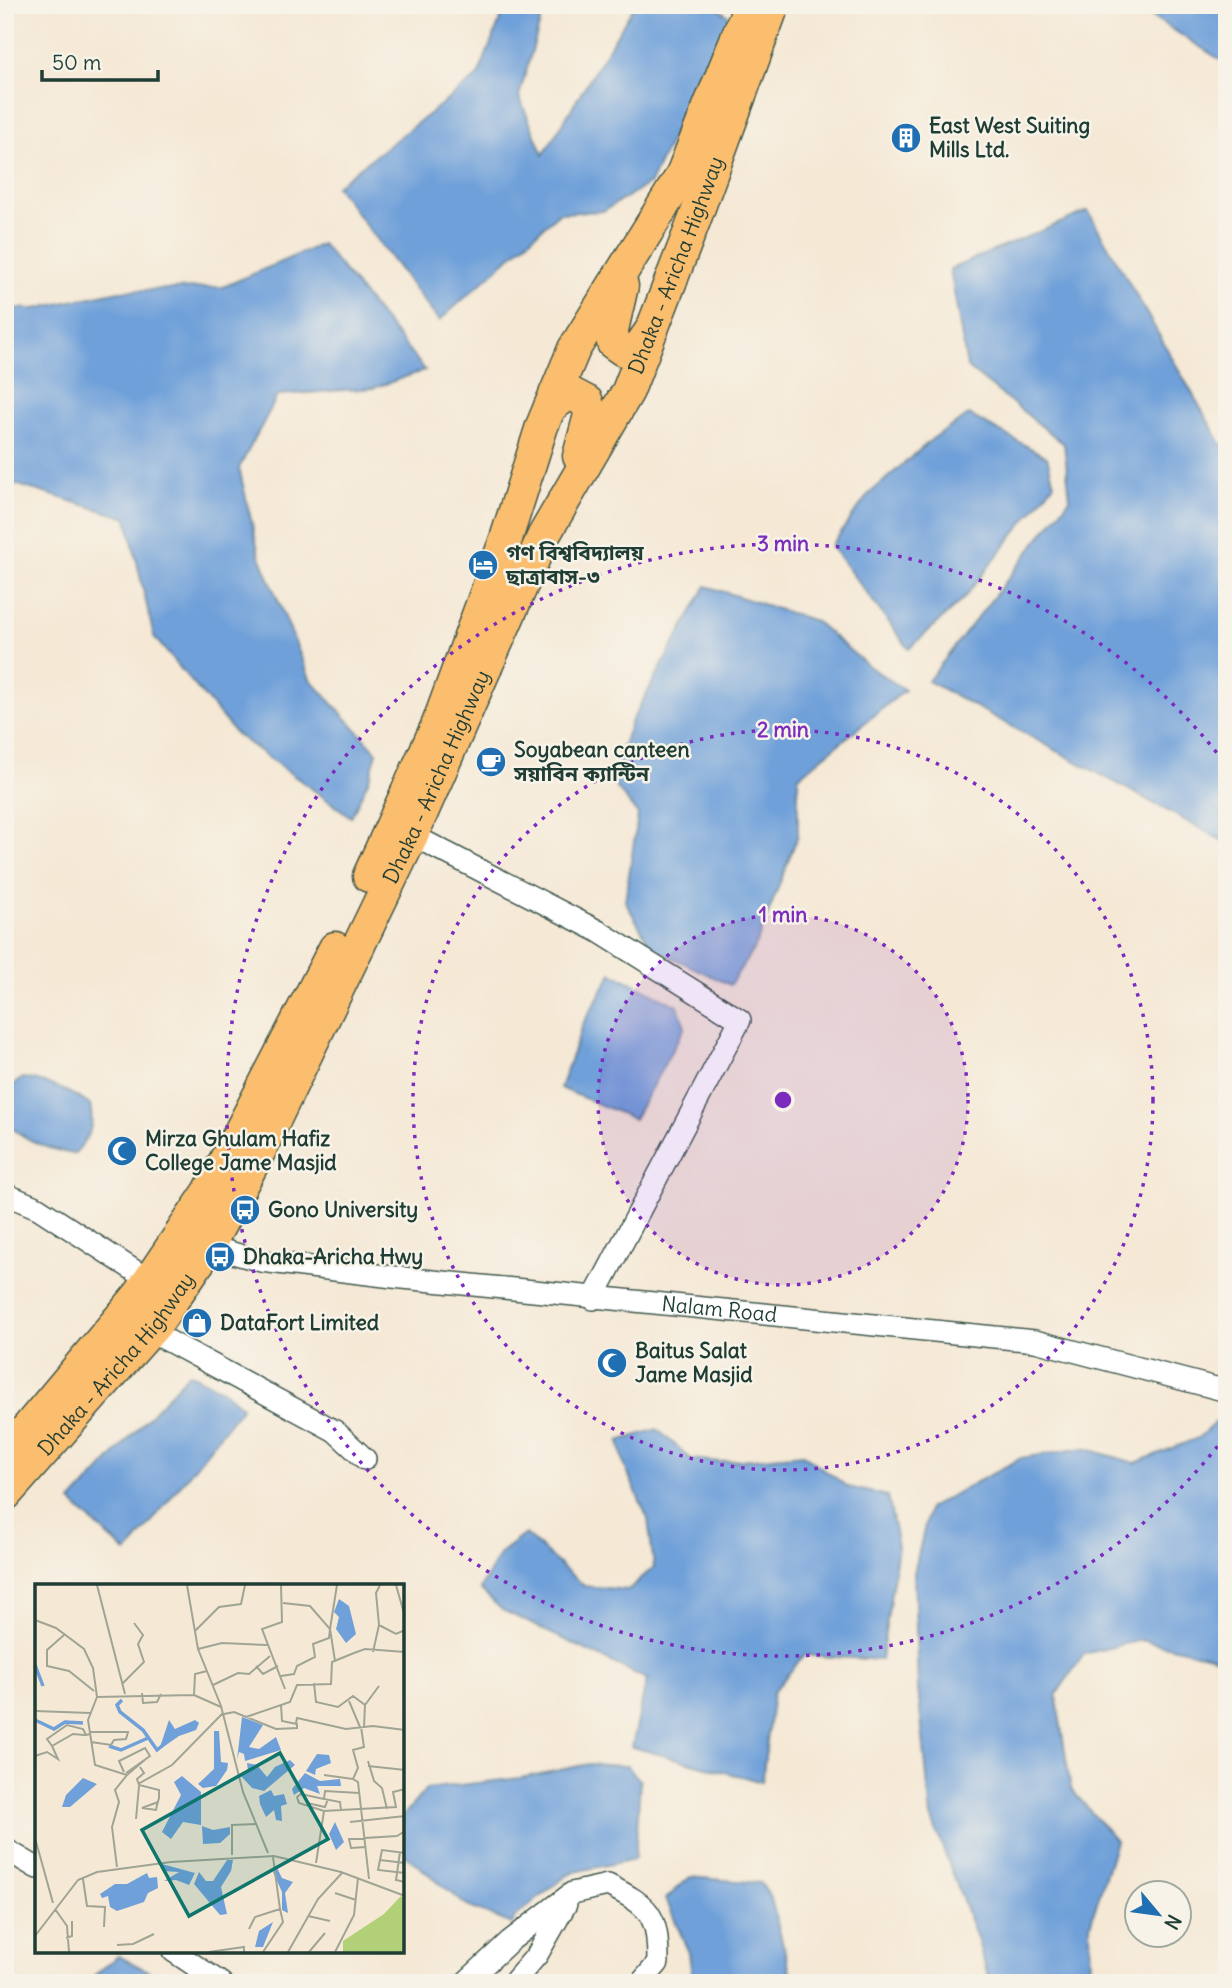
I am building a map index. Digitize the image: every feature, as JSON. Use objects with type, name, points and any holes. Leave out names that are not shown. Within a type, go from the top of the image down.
[{"type":"highway","points":[[5,1455],[149,1280],[209,1192],[348,923],[438,724],[506,539],[550,407],[574,349],[681,177],[702,132],[750,5]]},
{"type":"highway","name":"Dhaka - Aricha Highway","points":[[5,1495],[150,1331],[185,1285],[260,1150],[412,835],[502,630],[566,494],[612,421],[652,328],[773,5]]},
{"type":"highway","points":[[631,255],[612,330],[613,343],[623,350],[632,351],[641,345],[652,328]]},
{"type":"highway","points":[[550,407],[570,393],[587,402],[590,415],[566,494]]},
{"type":"street","points":[[412,835],[598,932],[740,1020],[593,1299]]},
{"type":"street","points":[[5,1194],[38,1208],[149,1280]]},
{"type":"street","name":"Nalam Road","points":[[208,1246],[282,1264],[593,1299],[1035,1341],[1227,1391]]},
{"type":"street","points":[[150,1331],[335,1431],[365,1459]]},
{"type":"street","points":[[5,1849],[35,1867]]},
{"type":"street","points":[[465,1983],[510,1941],[572,1893],[608,1885],[642,1902],[658,1930],[658,1963],[640,1983]]},
{"type":"street","points":[[513,1983],[537,1955],[572,1893]]},
{"type":"street","points":[[176,1953],[221,1983]]},
{"type":"water","points":[[506,5],[545,5],[519,96],[543,155],[635,5],[713,5],[730,17],[650,183],[603,211],[559,213],[439,321],[336,186],[478,76]]},
{"type":"water","points":[[1134,5],[1227,5],[1227,64]]},
{"type":"water","points":[[1088,211],[1227,454],[1227,843],[928,681],[1070,499],[1064,444],[967,367],[950,269]]},
{"type":"water","points":[[322,244],[425,370],[374,388],[278,395],[239,468],[259,554],[310,679],[377,752],[370,777],[351,817],[236,734],[154,637],[127,518],[5,481],[5,308],[34,309],[119,291],[223,287]]},
{"type":"water","points":[[969,415],[1047,457],[1054,484],[963,599],[909,649],[831,546],[868,495],[932,439]]},
{"type":"water","points":[[706,586],[815,621],[867,665],[905,690],[798,777],[798,835],[756,945],[730,985],[652,948],[625,901],[638,815],[611,780],[631,722]]},
{"type":"water","points":[[612,973],[678,1006],[685,1027],[634,1119],[560,1088],[584,1022]]},
{"type":"water","points":[[23,1078],[58,1087],[90,1105],[90,1132],[74,1154],[37,1143],[5,1122],[5,1090]]},
{"type":"water","points":[[189,1373],[224,1391],[242,1407],[127,1553],[71,1502]]},
{"type":"water","points":[[1219,1419],[1226,1441],[1219,1478],[1227,1498],[1227,1660],[1141,1640],[1084,1654],[1056,1695],[1071,1789],[1116,1841],[1090,1925],[1091,1983],[990,1983],[977,1938],[931,1817],[918,1689],[914,1573],[929,1508],[1021,1458],[1084,1448],[1135,1463],[1198,1438]]},
{"type":"water","points":[[657,1429],[691,1459],[721,1462],[803,1454],[848,1487],[888,1496],[898,1547],[881,1660],[804,1655],[773,1692],[762,1782],[632,1747],[647,1679],[502,1610],[480,1589],[500,1553],[525,1534],[584,1586],[628,1590],[654,1567],[648,1519],[625,1467],[619,1441]]},
{"type":"water","points":[[589,1764],[627,1766],[640,1780],[635,1859],[570,1873],[515,1917],[512,1924],[467,1906],[404,1854],[404,1815],[426,1789],[520,1778]]},
{"type":"water","points":[[690,1877],[760,1883],[770,1895],[793,1983],[693,1983],[689,1953],[666,1899]]},
{"type":"water","points":[[118,1956],[172,1983],[85,1983]]},
{"type":"place","name":"East West Suiting Mills Ltd.","points":[[906,138]]},
{"type":"place","name":"গণ বিশ্ববিদ্যালয় ছাত্রাবাস-৩","points":[[483,565]]},
{"type":"place","name":"Soyabean canteen সয়াবিন ক্যান্টিন","points":[[491,762]]},
{"type":"place","name":"Mirza Ghulam Hafiz College Jame Masjid","points":[[122,1151]]},
{"type":"place","name":"Gono University","points":[[245,1210]]},
{"type":"place","name":"Dhaka-Aricha Hwy","points":[[220,1257]]},
{"type":"place","name":"DataFort Limited","points":[[197,1323]]},
{"type":"place","name":"Baitus Salat Jame Masjid","points":[[612,1363]]}]
